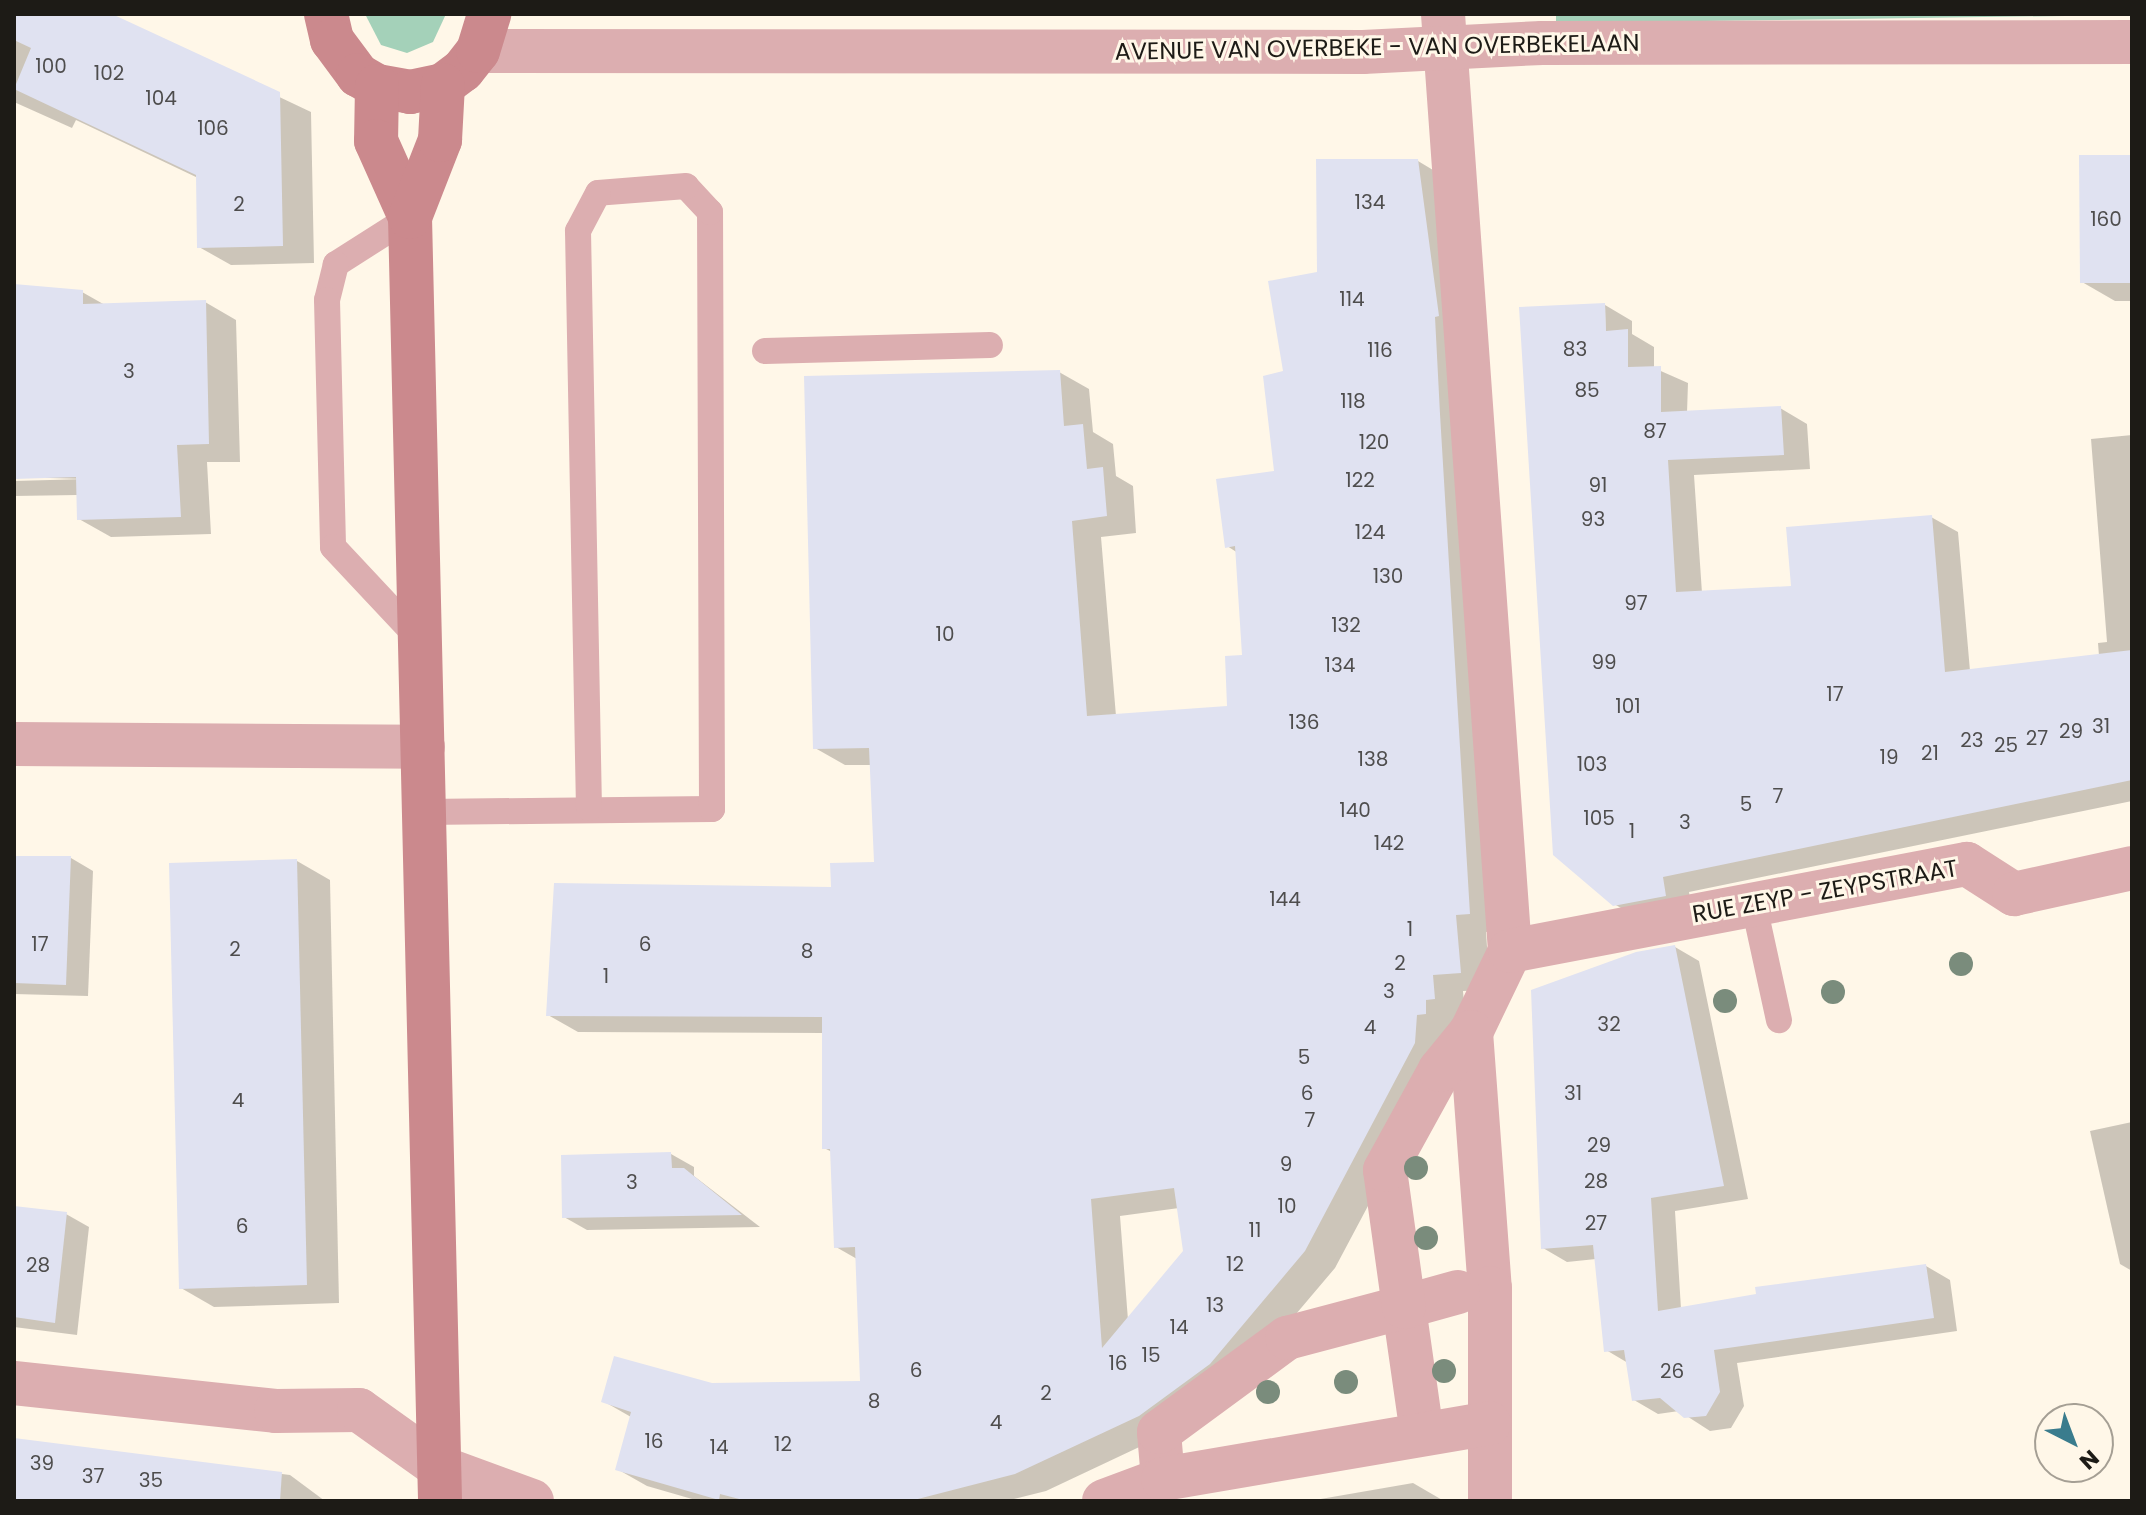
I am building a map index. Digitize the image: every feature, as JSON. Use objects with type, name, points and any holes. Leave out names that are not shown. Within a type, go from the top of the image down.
[{"type":"street","points":[[321,16],[343,60],[377,86],[410,92],[443,85]]},
{"type":"street","points":[[1419,1413],[1385,1170],[1440,1070],[1471,1032],[1510,951],[1445,31]]},
{"type":"street","name":"AVENUE VAN OVERBEKE - VAN OVERBEKELAAN","points":[[484,33],[1445,31],[2132,42]]},
{"type":"street","points":[[440,1484],[410,217],[440,140],[443,85],[484,33]]},
{"type":"street","points":[[377,86],[376,141],[410,217]]},
{"type":"street","points":[[14,744],[423,747]]},
{"type":"street","name":"RUE ZEYP - ZEYPSTRAAT","points":[[1510,951],[1753,901],[1967,864],[2014,894],[2132,868]]},
{"type":"street","points":[[1471,1032],[1490,1288],[1490,1501]]},
{"type":"street","points":[[1163,1479],[1159,1432],[1287,1338],[1458,1292]]},
{"type":"street","points":[[14,1383],[276,1411],[359,1410],[440,1484],[532,1501]]},
{"type":"street","points":[[1104,1501],[1163,1479],[1489,1423]]},
{"type":"lane","points":[[425,812],[712,809],[710,212],[686,186],[598,193],[578,231],[589,808]]},
{"type":"lane","points":[[410,217],[336,264],[327,300],[333,547],[420,640]]},
{"type":"lane","points":[[765,351],[990,345]]},
{"type":"lane","points":[[1753,901],[1779,1020]]},
{"type":"green space","points":[[365,14],[446,14],[433,42],[407,53],[381,45]]},
{"type":"green space","points":[[1556,14],[2132,14],[2132,15],[1556,23]]},
{"type":"building","points":[[14,14],[112,14],[280,92],[283,246],[197,248],[196,175],[14,89],[31,48],[14,40]]},
{"type":"building","points":[[2079,155],[2132,155],[2132,283],[2080,283]]},
{"type":"building","points":[[1316,159],[1418,159],[1439,316],[1435,317],[1440,414],[1470,914],[1456,915],[1461,973],[1433,975],[1435,999],[1426,1000],[1426,1014],[1417,1015],[1415,1043],[1305,1251],[1210,1364],[1139,1416],[1015,1474],[910,1501],[747,1501],[720,1494],[719,1500],[615,1470],[631,1412],[601,1402],[614,1356],[712,1383],[860,1381],[855,1247],[834,1248],[830,1149],[822,1149],[822,1017],[546,1016],[554,883],[831,887],[830,863],[874,862],[869,748],[813,749],[804,376],[1060,370],[1064,426],[1083,424],[1087,469],[1103,467],[1107,516],[1072,521],[1087,716],[1227,706],[1225,656],[1242,655],[1235,546],[1225,548],[1216,479],[1274,471],[1263,376],[1283,371],[1268,281],[1317,272]],"holes":[[[1174,1188],[1183,1251],[1102,1348],[1091,1199]]]},
{"type":"building","points":[[14,284],[83,290],[83,304],[206,300],[209,444],[177,445],[181,517],[77,520],[76,477],[14,479]]},
{"type":"building","points":[[1605,303],[1606,331],[1628,329],[1628,367],[1661,366],[1661,412],[1781,406],[1784,455],[1668,460],[1676,592],[1791,586],[1786,527],[1932,515],[1945,672],[2132,650],[2132,780],[1663,877],[1666,896],[1613,906],[1553,855],[1519,307]]},
{"type":"building","points":[[14,856],[71,856],[66,985],[14,983]]},
{"type":"building","points":[[297,859],[307,1285],[179,1289],[169,863]]},
{"type":"building","points":[[1675,945],[1724,1186],[1651,1198],[1658,1311],[1756,1294],[1755,1287],[1926,1264],[1934,1318],[1714,1350],[1720,1392],[1706,1416],[1684,1418],[1660,1398],[1632,1401],[1624,1350],[1604,1352],[1593,1245],[1541,1249],[1531,990],[1636,952]]},
{"type":"building","points":[[671,1152],[672,1168],[684,1168],[742,1215],[562,1218],[561,1155]]},
{"type":"building","points":[[14,1206],[67,1212],[55,1323],[14,1317]]},
{"type":"building","points":[[14,1438],[282,1472],[280,1501],[14,1501]]}]
